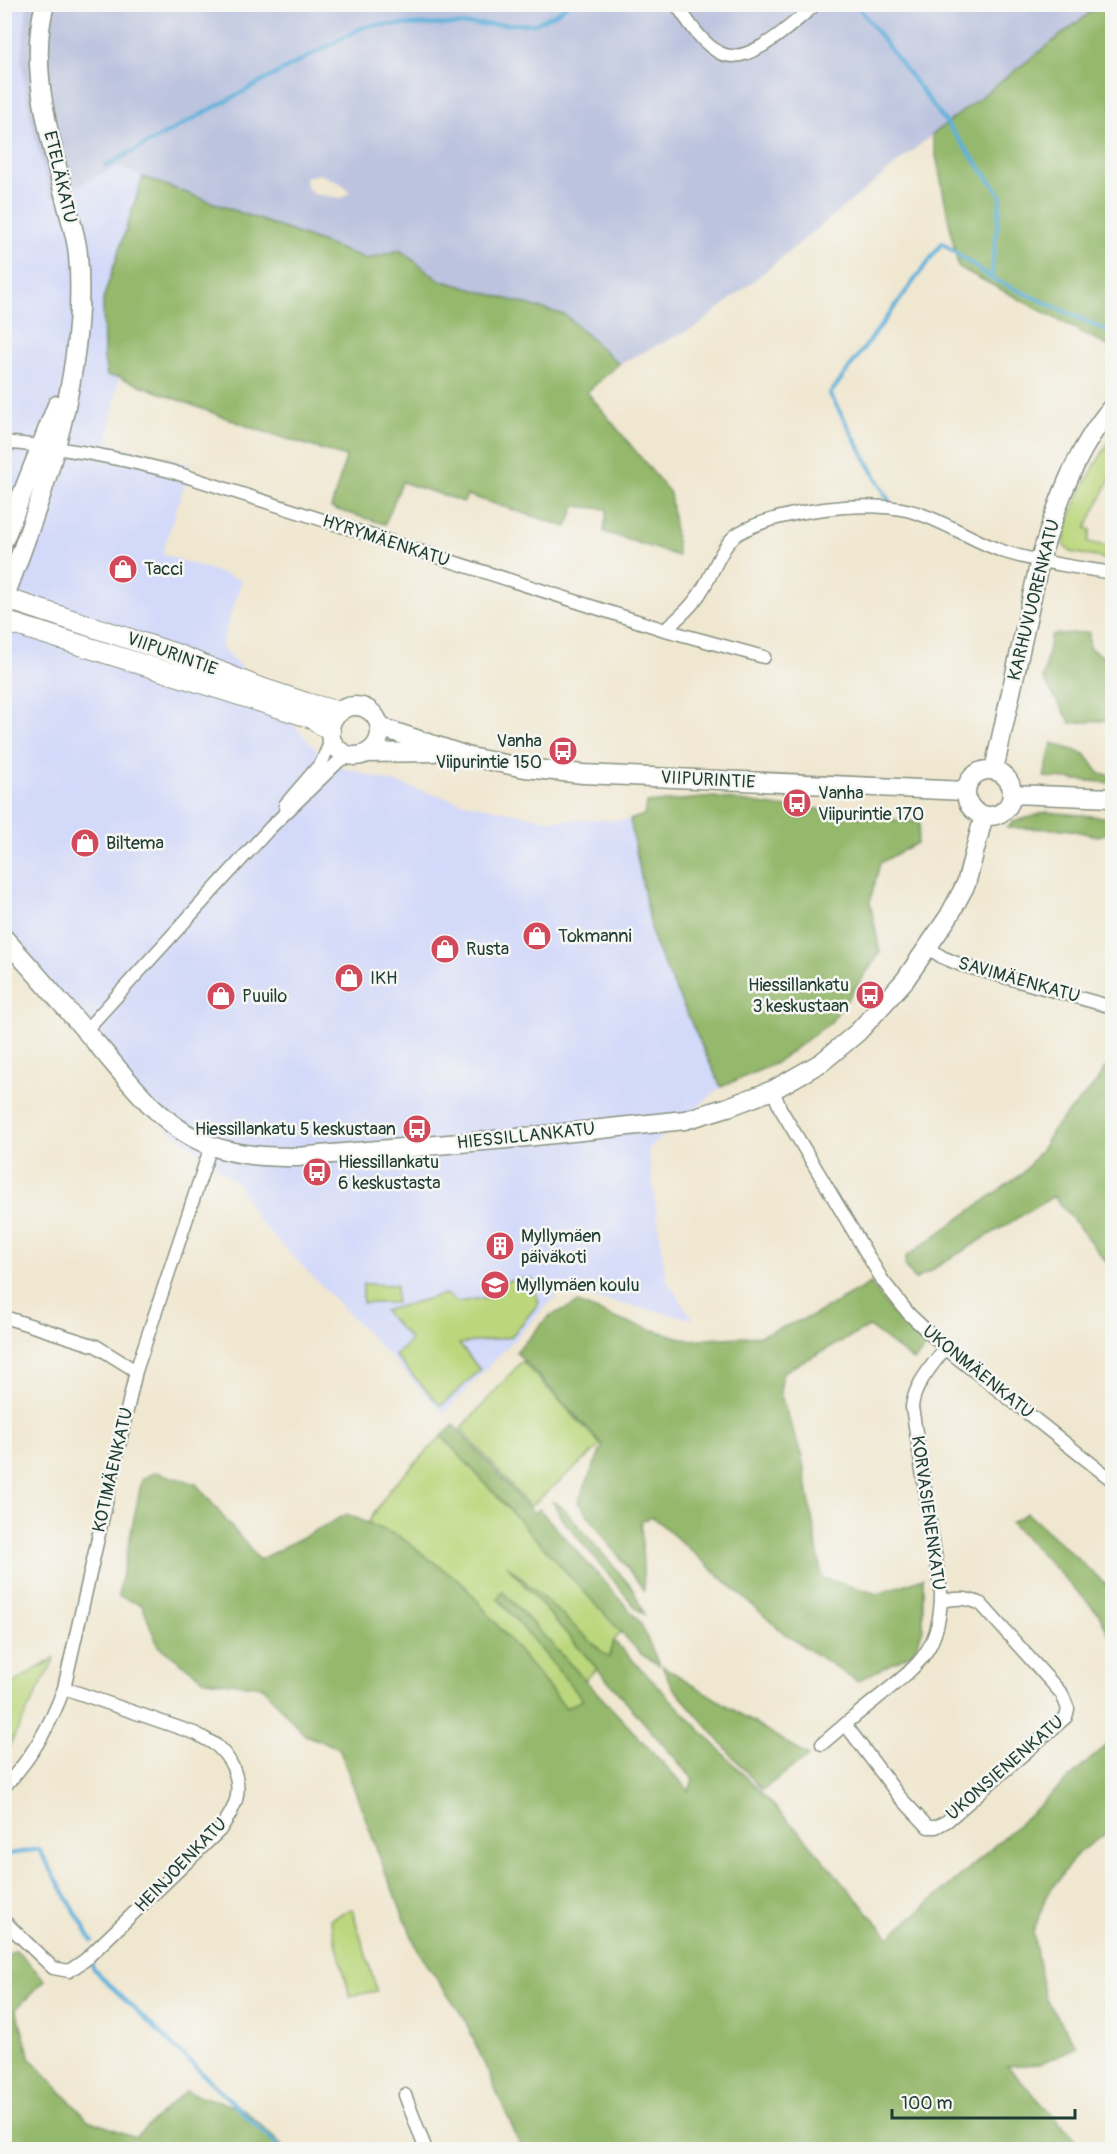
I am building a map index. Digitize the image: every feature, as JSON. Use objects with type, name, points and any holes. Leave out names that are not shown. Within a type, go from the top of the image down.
[{"type":"main road","name":"VIIPURINTIE","points":[[5,598],[176,654],[255,686],[339,712]]},
{"type":"main road","name":"VIIPURINTIE","points":[[4,621],[312,718],[331,735]]},
{"type":"street","name":"ETELÄKATU","points":[[4,540],[49,447],[72,388],[80,312],[78,253],[42,94],[39,48],[45,4]]},
{"type":"street","points":[[676,4],[708,44],[721,54],[739,56],[753,51],[816,4]]},
{"type":"street","name":"KARHUVUORENKATU","points":[[994,771],[1040,560],[1063,490],[1072,471],[1081,453],[1113,407]]},
{"type":"street","name":"HYRYMÄENKATU","points":[[4,442],[119,458],[170,471],[665,630],[764,657]]},
{"type":"street","name":"ETELÄKATU","points":[[5,598],[49,447]]},
{"type":"street","points":[[665,630],[685,612],[702,591],[722,552],[737,534],[768,521],[806,512],[850,507],[886,507],[916,512],[1004,551],[1113,573]]},
{"type":"street","points":[[85,1030],[270,828],[340,760],[375,746],[380,737],[380,727],[378,720],[368,709],[353,706],[339,712],[334,717],[322,762],[285,806],[270,828]]},
{"type":"street","name":"VIIPURINTIE","points":[[380,727],[452,753],[525,768],[583,774],[966,791]]},
{"type":"street","points":[[331,735],[336,747],[343,752],[359,754]]},
{"type":"street","name":"VIIPURINTIE","points":[[359,754],[403,751],[452,753]]},
{"type":"street","points":[[994,771],[1007,778],[1013,794],[1006,808],[1000,813],[984,815],[971,807],[966,791],[968,784],[978,773],[994,771]]},
{"type":"street","points":[[1013,794],[1113,798]]},
{"type":"street","name":"HIESSILLANKATU","points":[[4,938],[162,1115],[211,1146],[236,1153],[297,1158],[685,1120],[773,1090],[822,1062],[858,1032],[906,980],[949,916],[966,884],[984,815]]},
{"type":"street","name":"SAVIMÄENKATU","points":[[929,948],[960,965],[1113,1007]]},
{"type":"street","name":"UKONMÄENKATU","points":[[773,1090],[780,1107],[883,1281],[909,1314],[945,1348],[1113,1480]]},
{"type":"street","name":"KOTIMÄENKATU","points":[[4,1787],[34,1748],[54,1716],[64,1688],[136,1371],[211,1146]]},
{"type":"street","points":[[4,1317],[96,1346],[136,1371]]},
{"type":"street","name":"KORVASIENENKATU","points":[[822,1744],[901,1680],[922,1659],[936,1633],[941,1601],[912,1407],[919,1386],[945,1348]]},
{"type":"street","name":"UKONSIENENKATU","points":[[845,1724],[899,1796],[928,1827],[936,1827],[947,1821],[1066,1717],[1068,1709],[1062,1694],[981,1604],[969,1598],[941,1601]]},
{"type":"street","name":"HEINJOENKATU","points":[[4,1921],[52,1968],[69,1971],[85,1960],[220,1830],[234,1808],[237,1777],[231,1763],[217,1746],[197,1734],[64,1688]]},
{"type":"street","points":[[405,2096],[426,2150]]},
{"type":"shaded area","points":[[4,5],[27,5],[21,61],[30,118],[50,197],[119,166],[143,177],[103,299],[104,359],[107,376],[119,377],[107,443],[191,465],[162,554],[242,580],[221,646],[330,764],[465,803],[549,820],[630,820],[654,943],[721,1087],[648,1149],[666,1279],[693,1319],[561,1291],[444,1413],[258,1220],[237,1183],[153,1116],[5,951]]},
{"type":"shaded area","points":[[27,5],[1101,5],[932,135],[699,325],[619,364],[565,315],[439,280],[400,250],[367,259],[143,177],[119,166],[51,198],[30,118],[21,60]],"holes":[[[320,174],[342,184],[350,193],[342,198],[313,194],[306,186],[305,177]]]},
{"type":"green space","points":[[1101,4],[1112,5],[1112,348],[958,267],[932,135]]},
{"type":"green space","points":[[143,177],[367,259],[400,250],[439,280],[565,315],[619,364],[587,392],[670,493],[678,556],[604,532],[607,509],[575,506],[567,527],[467,495],[464,502],[402,482],[385,524],[331,508],[346,457],[255,429],[119,377],[107,376],[104,359],[103,299]]},
{"type":"green space","points":[[1112,437],[1112,475],[1086,528],[1091,530],[1088,542],[1112,547],[1112,560],[1071,552],[1064,546],[1075,504]]},
{"type":"green space","points":[[1089,632],[1089,648],[1110,660],[1112,664],[1112,720],[1071,723],[1043,679],[1051,635]]},
{"type":"green space","points":[[1052,743],[1085,754],[1100,774],[1112,775],[1112,783],[1044,777]]},
{"type":"green space","points":[[714,797],[780,807],[819,809],[852,816],[920,822],[917,843],[880,863],[870,902],[880,953],[831,1022],[774,1064],[721,1087],[654,943],[630,820],[644,815],[647,803]]},
{"type":"green space","points":[[1047,812],[1112,818],[1112,832],[1098,836],[1065,829],[1007,828],[1013,822]]},
{"type":"green space","points":[[1105,1068],[1112,1071],[1112,1269],[1054,1196],[915,1280],[905,1265],[906,1257],[1023,1173],[1054,1128],[1096,1083]]},
{"type":"green space","points":[[532,1278],[539,1303],[511,1337],[459,1344],[480,1370],[441,1406],[395,1356],[411,1340],[384,1311],[445,1294],[458,1302],[489,1297],[507,1281]]},
{"type":"green space","points":[[871,1283],[896,1318],[927,1345],[914,1361],[869,1327],[783,1372],[780,1393],[802,1457],[822,1578],[878,1594],[923,1578],[923,1629],[913,1653],[857,1681],[786,1635],[653,1517],[641,1521],[644,1590],[578,1502],[603,1445],[516,1352],[549,1316],[578,1303],[625,1322],[689,1340],[759,1336],[812,1316]]},
{"type":"green space","points":[[363,1284],[396,1285],[396,1303],[363,1303]]},
{"type":"green space","points":[[522,1361],[601,1445],[530,1507],[461,1429]]},
{"type":"green space","points":[[454,1425],[533,1513],[539,1509],[640,1622],[659,1665],[642,1655],[442,1436]]},
{"type":"green space","points":[[442,1436],[621,1632],[614,1641],[610,1659],[512,1570],[597,1669],[585,1680],[503,1592],[498,1599],[584,1700],[566,1708],[464,1585],[400,1537],[368,1523],[390,1489]]},
{"type":"green space","points":[[155,1472],[196,1484],[259,1560],[347,1514],[400,1537],[464,1585],[566,1708],[583,1700],[498,1598],[502,1591],[689,1791],[693,1779],[507,1565],[609,1658],[614,1641],[804,1837],[889,1937],[1112,1740],[1112,1829],[1078,1853],[1046,1896],[1033,1933],[1045,1998],[1077,2047],[1039,2064],[1007,2066],[1084,2149],[522,2149],[464,2018],[418,1951],[386,1874],[339,1748],[305,1735],[263,1687],[205,1680],[158,1646],[142,1605],[118,1596],[142,1479]]},
{"type":"green space","points":[[553,1502],[561,1506],[633,1589],[644,1614],[637,1609],[561,1517]]},
{"type":"green space","points":[[1027,1513],[1112,1590],[1112,1641],[1099,1614],[1011,1523]]},
{"type":"green space","points":[[55,1658],[5,1754],[5,1688]]},
{"type":"green space","points":[[662,1665],[808,1756],[762,1790],[671,1685]]},
{"type":"green space","points":[[352,1909],[377,1991],[350,1996],[330,1919]]},
{"type":"green space","points":[[16,1950],[45,1980],[16,2009],[31,2059],[88,2120],[135,2137],[185,2091],[245,2110],[285,2149],[5,2149],[5,1957]]},
{"type":"waterway","points":[[106,166],[361,28],[373,25],[535,24],[557,13],[568,4]]},
{"type":"waterway","points":[[856,4],[1001,195],[991,278],[1112,333]]},
{"type":"waterway","points":[[890,503],[830,394],[942,243],[991,278]]},
{"type":"waterway","points":[[4,1855],[39,1849],[92,1941]]},
{"type":"waterway","points":[[93,1965],[93,1969],[282,2150]]},
{"type":"place","name":"Tacci","points":[[123,569]]},
{"type":"place","name":"Vanha Viipurintie 150","points":[[563,751]]},
{"type":"place","name":"Vanha Viipurintie 170","points":[[797,803]]},
{"type":"place","name":"Biltema","points":[[85,843]]},
{"type":"place","name":"Tokmanni","points":[[537,936]]},
{"type":"place","name":"Rusta","points":[[445,949]]},
{"type":"place","name":"IKH","points":[[349,978]]},
{"type":"place","name":"Hiessillankatu 3 keskustaan","points":[[870,995]]},
{"type":"place","name":"Puuilo","points":[[221,996]]},
{"type":"place","name":"Hiessillankatu 5 keskustaan","points":[[417,1129]]},
{"type":"place","name":"Hiessillankatu 6 keskustasta","points":[[317,1172]]},
{"type":"place","name":"Myllymäen päiväkoti","points":[[500,1246]]},
{"type":"place","name":"Myllymäen koulu","points":[[495,1285]]}]
